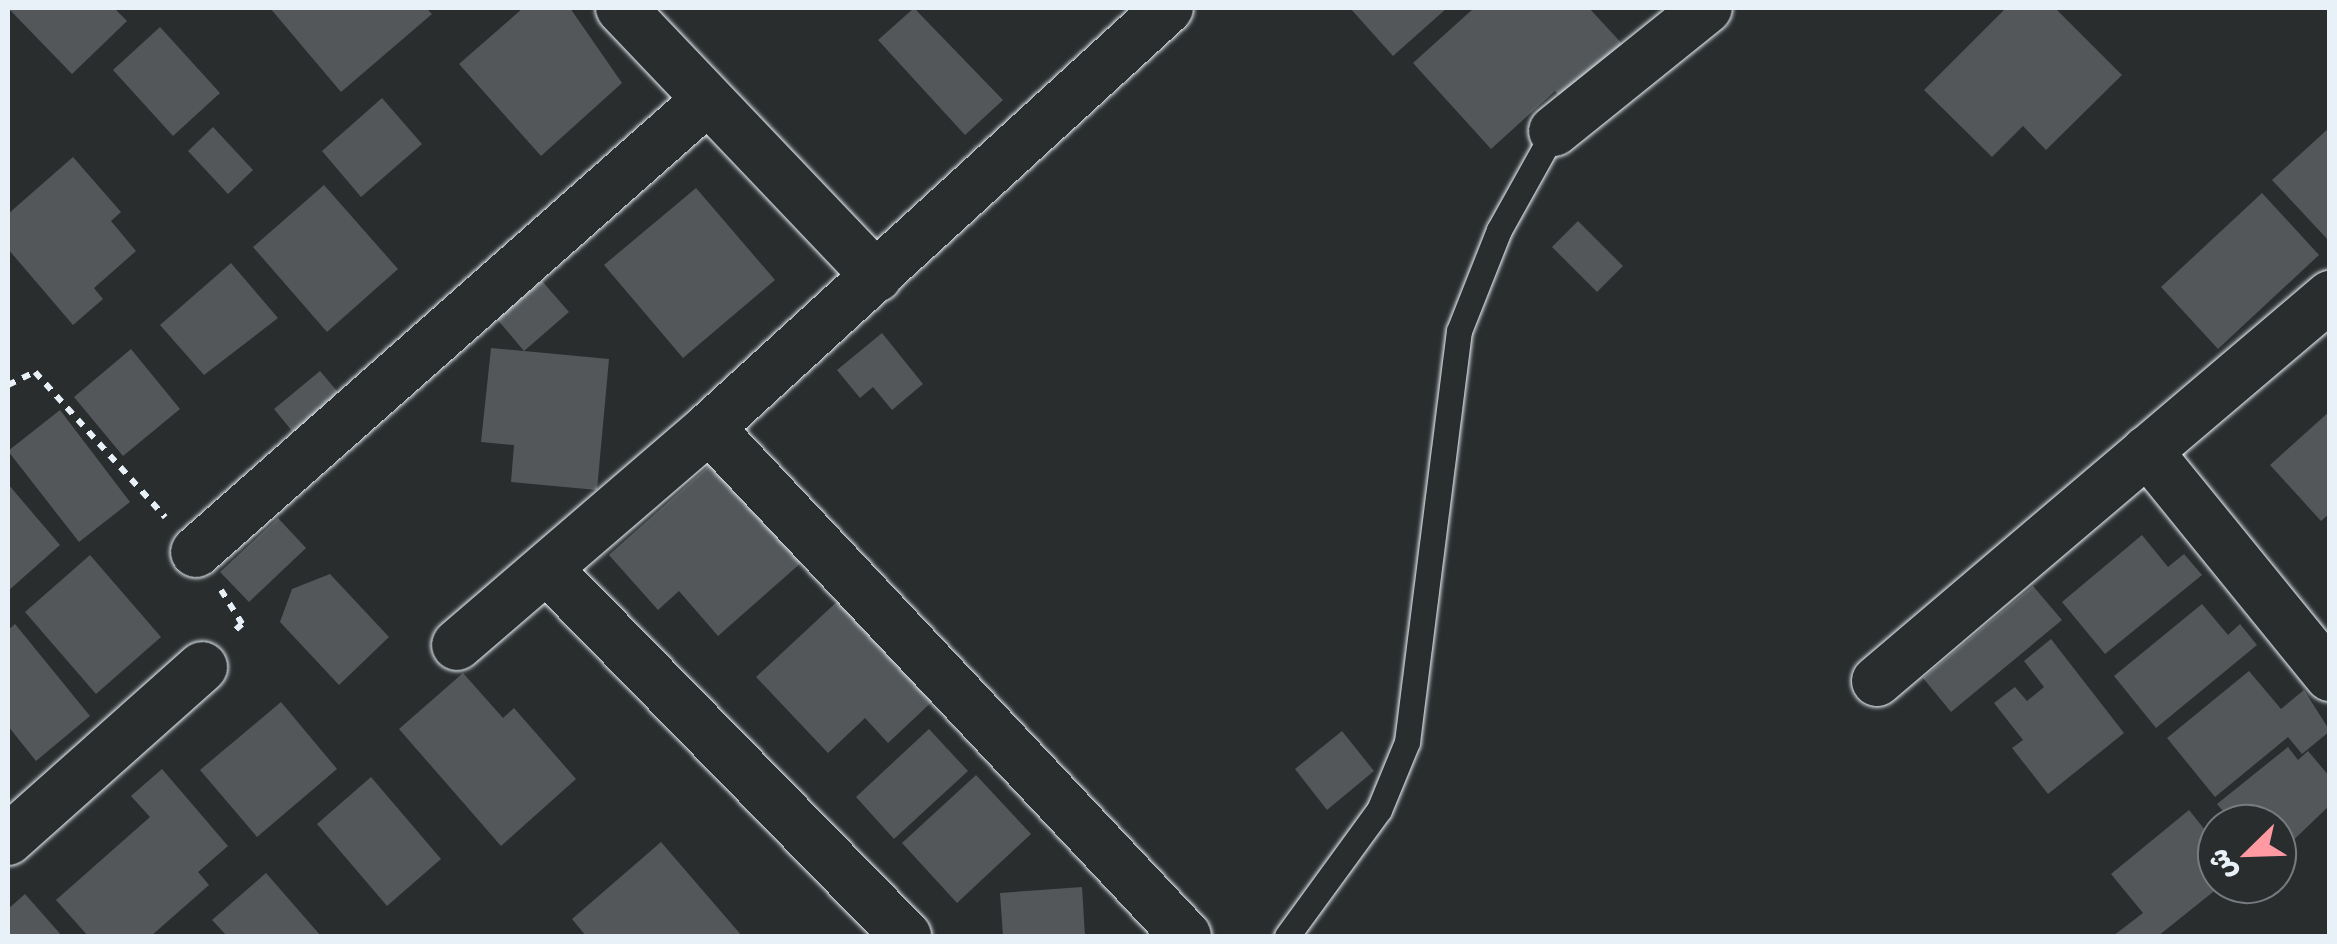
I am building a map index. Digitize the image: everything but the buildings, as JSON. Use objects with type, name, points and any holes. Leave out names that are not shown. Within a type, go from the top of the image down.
[{"type":"street","points":[[621,8],[877,277]]},
{"type":"street","points":[[457,645],[549,571],[709,428],[1168,8]]},
{"type":"street","points":[[1554,131],[1707,8]]},
{"type":"street","points":[[196,552],[706,101]]},
{"type":"street","points":[[1877,681],[2330,296]]},
{"type":"street","points":[[709,428],[1186,936]]},
{"type":"street","points":[[2146,451],[2330,676]]},
{"type":"street","points":[[549,571],[906,936]]},
{"type":"street","points":[[8,840],[202,667]]},
{"type":"lane","points":[[1287,936],[1380,810],[1407,742],[1459,332],[1499,230],[1554,131]]},
{"type":"path","points":[[8,385],[34,372],[196,552],[242,624],[202,667]]}]
